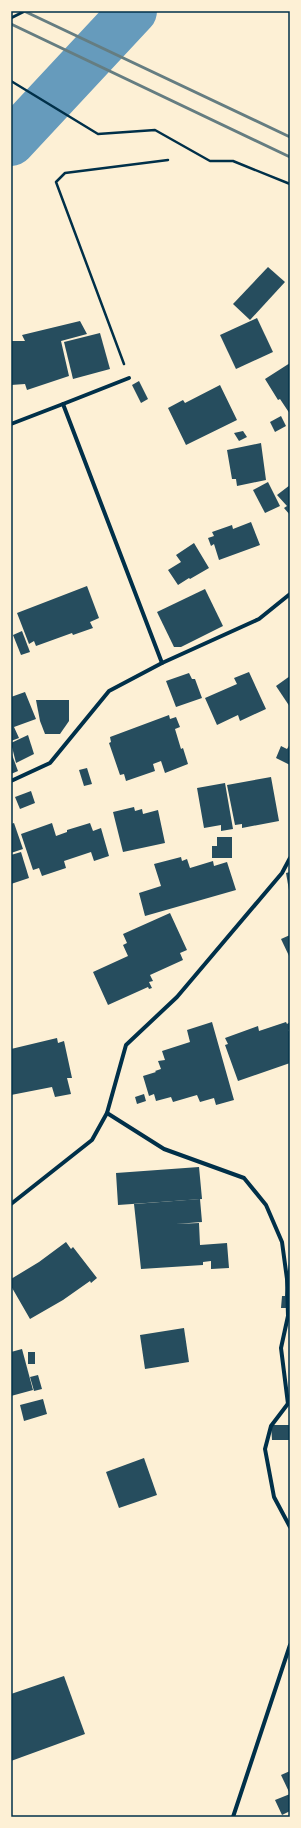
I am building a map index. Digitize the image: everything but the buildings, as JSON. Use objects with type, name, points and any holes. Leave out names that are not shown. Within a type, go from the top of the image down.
[{"type":"street","points":[[11,424],[129,378]]},
{"type":"street","points":[[63,404],[162,663]]},
{"type":"street","points":[[11,781],[50,763],[109,691],[162,663],[259,619],[290,594]]},
{"type":"street","points":[[11,1204],[92,1140],[107,1114],[126,1046],[177,997],[282,873],[290,858]]},
{"type":"street","points":[[107,1114],[164,1149],[244,1178],[266,1205],[282,1242],[287,1279],[288,1316],[281,1348],[289,1403],[271,1426],[265,1449],[274,1497],[290,1527]]},
{"type":"street","points":[[233,1817],[290,1645]]},
{"type":"lane","points":[[11,18],[24,11]]},
{"type":"path","points":[[11,81],[25,91],[98,134],[155,130],[210,161],[232,161],[290,184]]},
{"type":"path","points":[[129,378],[56,182],[64,174],[168,160]]},
{"type":"waterway","points":[[11,142],[133,11]]},
{"type":"railway","points":[[24,11],[290,137]]},
{"type":"railway","points":[[11,24],[290,157]]}]
